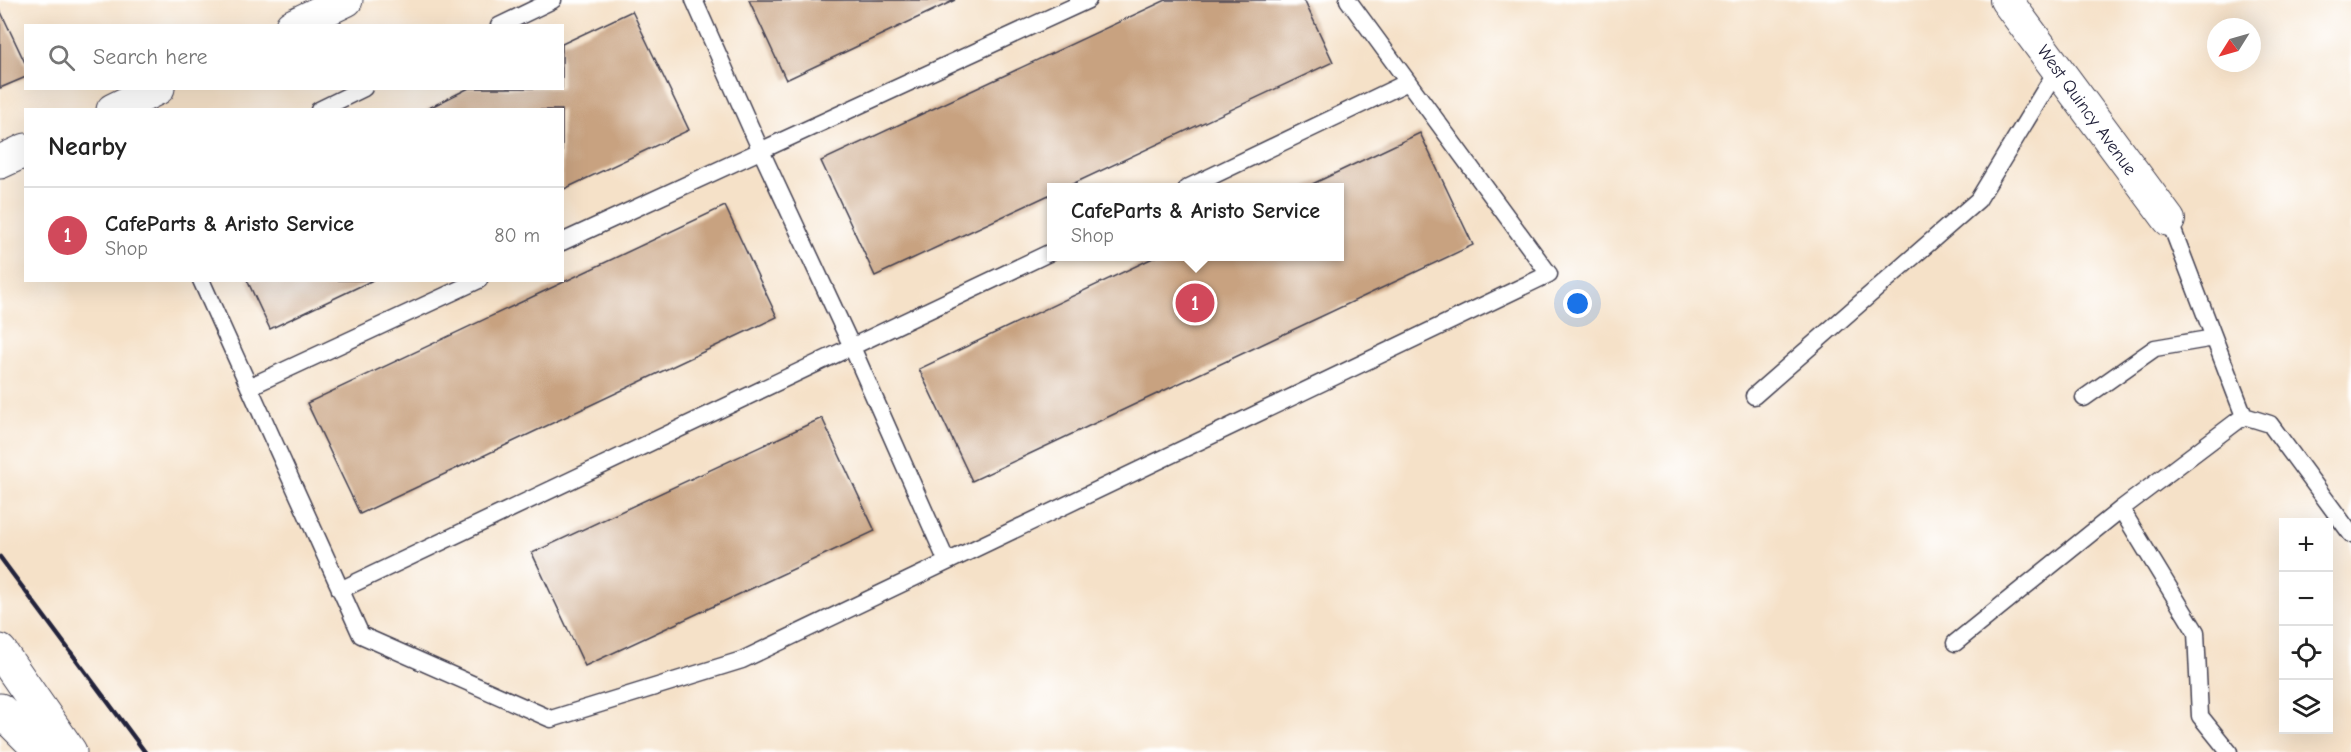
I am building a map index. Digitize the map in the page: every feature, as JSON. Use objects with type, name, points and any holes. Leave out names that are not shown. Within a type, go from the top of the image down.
[{"type":"main road","points":[[296,24],[346,0]]},
{"type":"main road","points":[[120,108],[154,90]]},
{"type":"main road","points":[[0,162],[24,151]]},
{"type":"main road","points":[[0,651],[70,752]]},
{"type":"main road","points":[[0,710],[42,752]]},
{"type":"street","name":"West Quincy Avenue","points":[[2006,0],[2169,220]]},
{"type":"lane","points":[[503,24],[553,0]]},
{"type":"lane","points":[[694,0],[852,346],[947,562]]},
{"type":"lane","points":[[564,241],[1088,0]]},
{"type":"lane","points":[[202,282],[361,635],[551,719],[742,660],[1549,274],[1348,0]]},
{"type":"lane","points":[[1754,396],[1978,200],[2057,70]]},
{"type":"lane","points":[[1197,183],[1408,82]]},
{"type":"lane","points":[[323,108],[360,90]]},
{"type":"lane","points":[[2169,220],[2244,416]]},
{"type":"lane","points":[[340,590],[1047,254]]},
{"type":"lane","points":[[249,387],[475,282]]},
{"type":"lane","points":[[2084,398],[2155,348],[2214,338]]},
{"type":"lane","points":[[1955,644],[2121,509],[2244,416]]},
{"type":"lane","points":[[2244,416],[2270,424],[2351,534]]},
{"type":"lane","points":[[2121,509],[2196,632],[2200,716],[2229,752]]},
{"type":"building","points":[[749,0],[955,0],[786,80]]},
{"type":"building","points":[[1166,0],[1304,0],[1333,62],[1075,183],[1047,183],[1047,196],[875,276],[821,161]]},
{"type":"building","points":[[0,10],[24,61],[24,78],[0,88]]},
{"type":"building","points":[[632,11],[689,130],[564,189],[564,108],[429,108],[465,90],[564,90],[564,43]]},
{"type":"building","points":[[1420,133],[1473,245],[972,481],[919,369],[1146,261],[1344,261],[1344,183],[1315,183]]},
{"type":"building","points":[[725,206],[777,317],[360,514],[307,403]]},
{"type":"building","points":[[248,282],[369,282],[270,329]]},
{"type":"building","points":[[822,418],[875,531],[585,666],[532,553]]},
{"type":"railway","points":[[0,557],[145,752]]},
{"type":"place","name":"CafeParts & Aristo Service","points":[[1195,303]]}]
